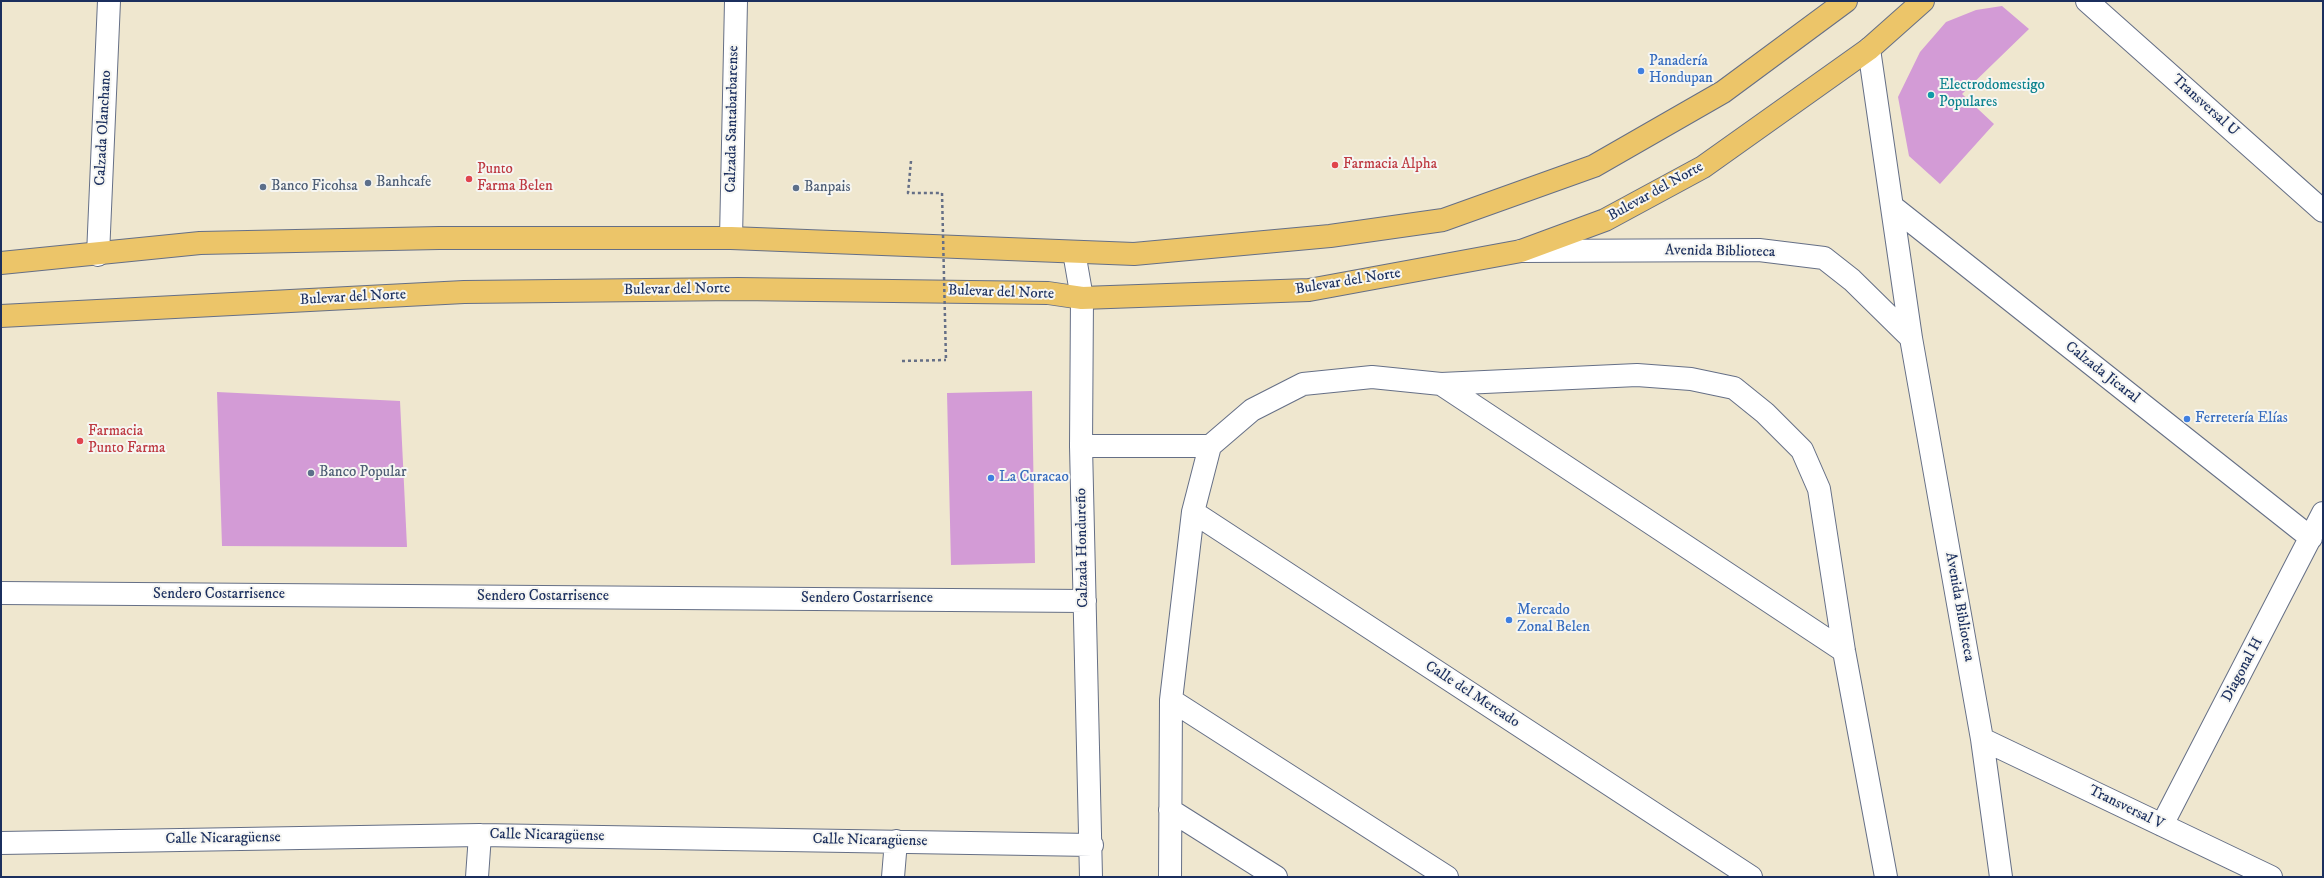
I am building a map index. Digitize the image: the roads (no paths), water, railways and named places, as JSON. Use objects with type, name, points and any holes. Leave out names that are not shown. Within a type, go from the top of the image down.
[{"type":"main road","points":[[1,263],[98,255],[200,243],[439,238],[731,238],[1134,254],[1330,236],[1443,220],[1594,166],[1723,92],[1846,1]]},
{"type":"main road","name":"Bulevar del Norte","points":[[1,316],[464,292],[738,289],[1048,293],[1082,298],[1309,290],[1521,252],[1605,220],[1703,167],[1869,48],[1923,1]]},
{"type":"street","name":"Calzada Olanchano","points":[[98,255],[109,1]]},
{"type":"street","name":"Calzada Santabarbarense","points":[[731,238],[736,1]]},
{"type":"street","name":"Transversal U","points":[[2087,1],[2323,211]]},
{"type":"street","name":"Avenida Biblioteca","points":[[1869,48],[1911,338],[1982,739],[2001,877]]},
{"type":"street","name":"Calzada Jicaral","points":[[1893,207],[2311,538]]},
{"type":"street","name":"Avenida Biblioteca","points":[[1521,252],[1759,250],[1824,258],[1852,280],[1911,338]]},
{"type":"street","name":"Calzada Hondureño","points":[[1074,252],[1082,298],[1081,446],[1084,601],[1092,845],[1091,877]]},
{"type":"street","points":[[1170,877],[1171,700],[1193,512],[1210,446],[1252,410],[1303,384],[1372,377],[1441,384],[1637,375],[1691,378],[1734,388],[1765,413],[1802,450],[1819,489],[1844,651],[1886,877]]},
{"type":"street","points":[[1441,384],[1844,651]]},
{"type":"street","points":[[1081,446],[1210,446]]},
{"type":"street","name":"Calle del Mercado","points":[[1193,512],[1751,877]]},
{"type":"street","name":"Diagonal H","points":[[2162,825],[2323,514]]},
{"type":"street","name":"Sendero Costarrisence","points":[[1,593],[1084,601]]},
{"type":"street","points":[[1171,700],[1447,877]]},
{"type":"street","name":"Transversal V","points":[[1982,739],[2271,877]]},
{"type":"street","points":[[1170,810],[1276,877]]},
{"type":"street","points":[[477,877],[480,835]]},
{"type":"street","name":"Calle Nicaragüense","points":[[1,843],[480,835],[1092,845]]},
{"type":"street","points":[[893,877],[896,841]]},
{"type":"place","name":"Panadería Hondupan","points":[[1641,71]]},
{"type":"place","name":"Electrodomestigo Populares","points":[[1931,95]]},
{"type":"place","name":"Farmacia Alpha","points":[[1335,165]]},
{"type":"place","name":"Punto Farma Belen","points":[[469,179]]},
{"type":"place","name":"Banhcafe","points":[[368,183]]},
{"type":"place","name":"Banco Ficohsa","points":[[263,187]]},
{"type":"place","name":"Banpais","points":[[796,188]]},
{"type":"place","name":"Ferretería Elías","points":[[2187,419]]},
{"type":"place","name":"Farmacia Punto Farma","points":[[80,441]]},
{"type":"place","name":"Banco Popular","points":[[311,473]]},
{"type":"place","name":"La Curacao","points":[[991,478]]},
{"type":"place","name":"Mercado Zonal Belen","points":[[1509,620]]}]
